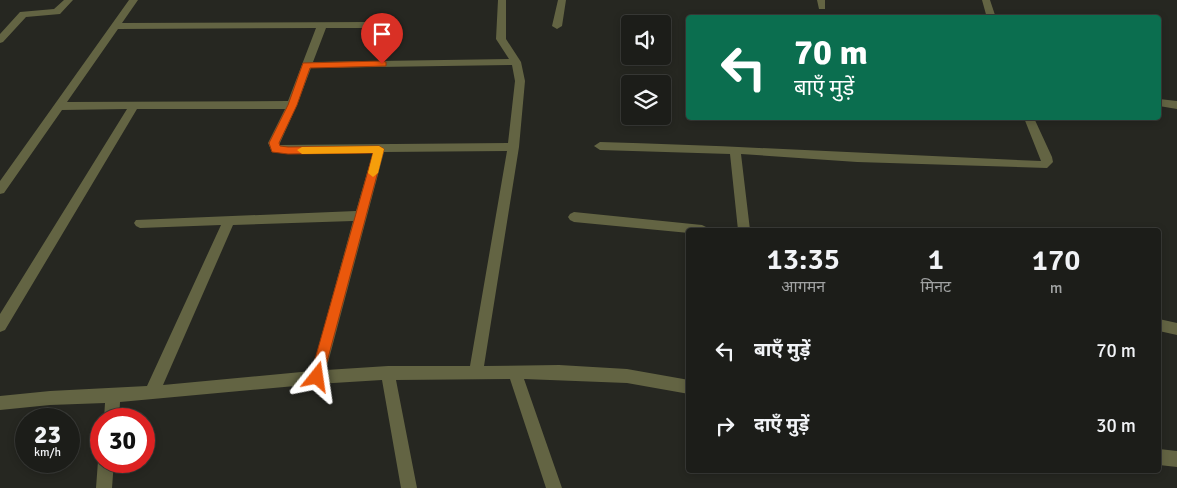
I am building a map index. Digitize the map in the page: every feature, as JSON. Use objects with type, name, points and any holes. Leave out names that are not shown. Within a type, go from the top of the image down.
[{"type":"street","points":[[0,40],[20,16],[32,13],[57,12],[69,0]]},
{"type":"street","points":[[0,190],[134,0]]},
{"type":"street","points":[[476,373],[513,146],[520,81],[516,62],[501,39],[502,0]]},
{"type":"street","points":[[557,26],[562,0]]},
{"type":"street","points":[[986,0],[991,15]]},
{"type":"street","points":[[322,25],[292,105],[274,143],[276,149],[513,146]]},
{"type":"street","points":[[116,26],[372,25]]},
{"type":"street","points":[[306,65],[516,62]]},
{"type":"street","points":[[1161,104],[1177,105]]},
{"type":"street","points":[[59,106],[292,105]]},
{"type":"street","points":[[0,326],[134,106]]},
{"type":"street","points":[[600,146],[735,150],[857,158],[1044,166],[1046,157],[1030,120]]},
{"type":"street","points":[[317,377],[379,149]]},
{"type":"street","points":[[735,150],[744,228]]},
{"type":"street","points":[[140,223],[361,216]]},
{"type":"street","points":[[574,217],[686,228]]},
{"type":"street","points":[[152,392],[229,220]]},
{"type":"street","points":[[1161,326],[1177,330]]},
{"type":"street","points":[[515,372],[554,488]]},
{"type":"street","points":[[0,403],[50,398],[113,396],[317,377],[388,373],[559,372],[627,376],[686,386]]},
{"type":"street","points":[[388,373],[410,488]]},
{"type":"street","points":[[112,408],[113,396]]},
{"type":"street","points":[[1161,457],[1177,459]]},
{"type":"street","points":[[104,488],[105,473]]},
{"type":"slow traffic","points":[[302,150],[379,149],[373,173]]},
{"type":"route","points":[[317,377],[379,149],[288,150],[276,149],[274,143],[292,105],[306,65],[382,64]]}]
